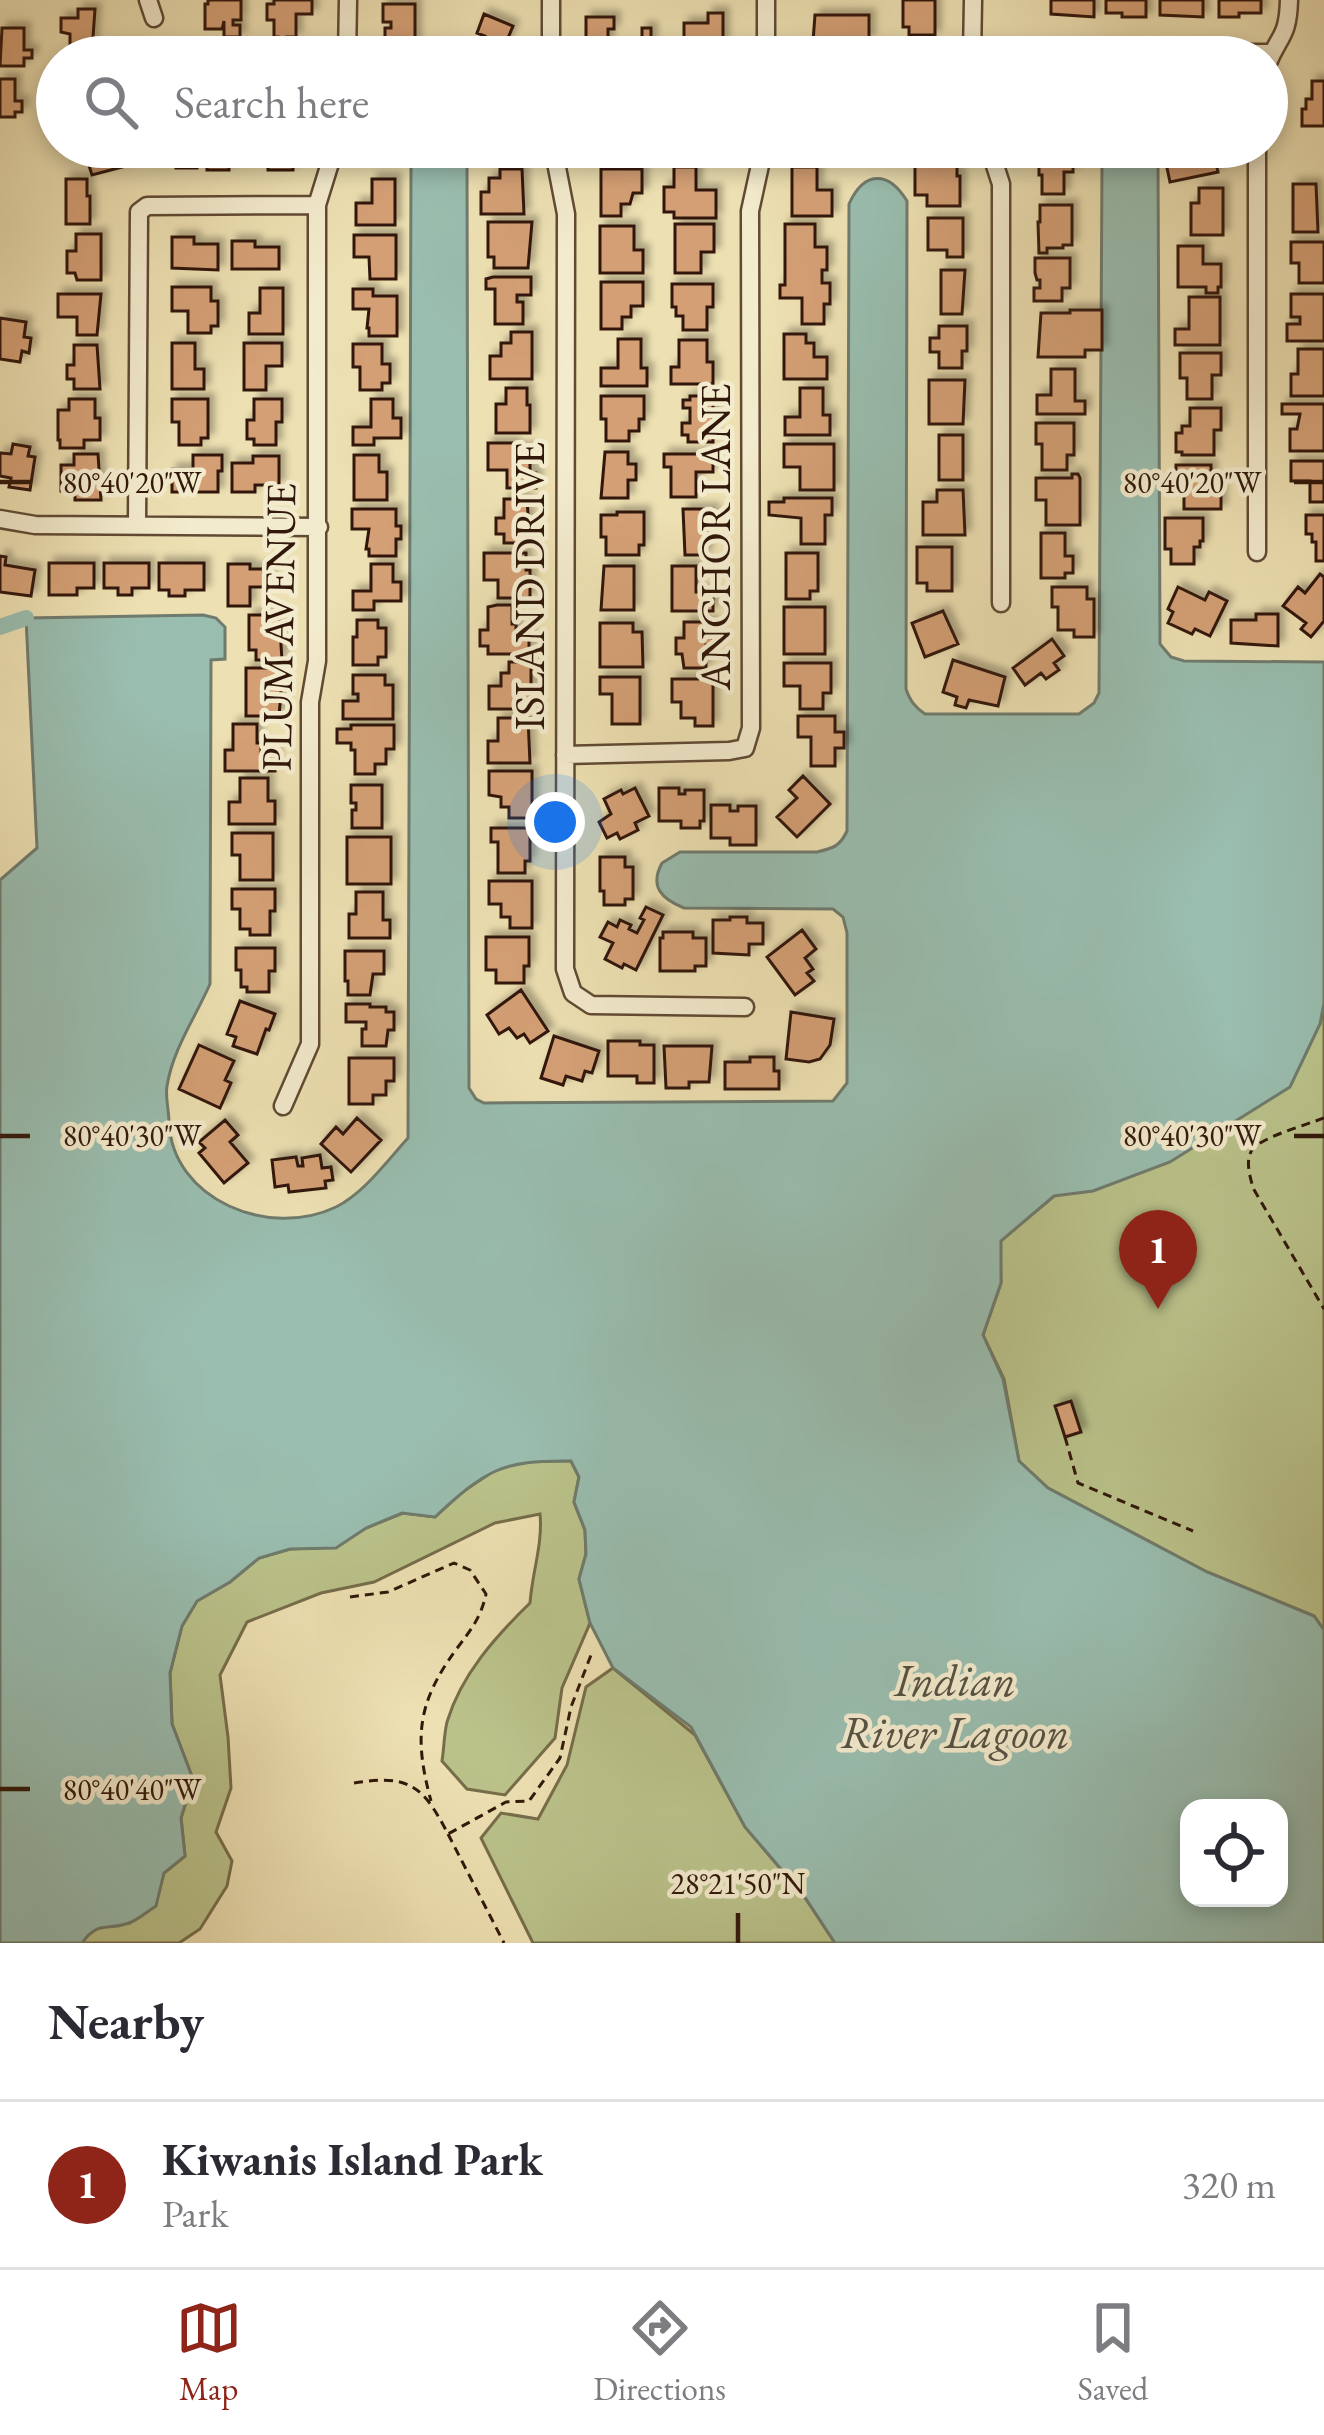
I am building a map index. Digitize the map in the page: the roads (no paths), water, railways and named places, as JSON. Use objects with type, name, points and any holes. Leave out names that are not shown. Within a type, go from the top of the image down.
[{"type":"street","points":[[347,36],[348,0]]},
{"type":"street","points":[[551,0],[551,36]]},
{"type":"street","points":[[766,0],[766,36]]},
{"type":"street","points":[[970,36],[973,0]]},
{"type":"street","points":[[1284,36],[1288,0]]},
{"type":"street","name":"PLUM AVENUE","points":[[283,1106],[310,1044],[310,702],[317,661],[319,527],[317,205],[328,168]]},
{"type":"street","name":"ISLAND DRIVE","points":[[558,168],[566,214],[565,969],[573,993],[591,1005],[745,1006]]},
{"type":"street","name":"ANCHOR LANE","points":[[565,755],[745,748],[751,728],[750,211],[759,168]]},
{"type":"street","points":[[995,168],[1000,184],[1000,603]]},
{"type":"street","points":[[1257,168],[1257,552]]},
{"type":"street","points":[[137,525],[139,212],[147,206],[317,205]]},
{"type":"street","points":[[0,520],[35,525],[319,527]]},
{"type":"water","name":"Indian River Lagoon","points":[[411,168],[467,168],[469,1088],[484,1103],[833,1101],[847,1083],[847,933],[843,917],[833,909],[684,908],[664,896],[657,879],[662,863],[680,852],[817,852],[836,846],[847,831],[849,204],[862,185],[876,178],[892,184],[907,201],[906,689],[925,714],[1079,714],[1099,693],[1102,168],[1158,168],[1160,644],[1171,657],[1184,661],[1324,662],[1324,1003],[1320,1024],[1290,1087],[1170,1162],[1093,1191],[1054,1196],[1001,1241],[1001,1283],[983,1335],[1003,1379],[1019,1461],[1048,1488],[1207,1572],[1314,1616],[1324,1630],[1324,1943],[835,1943],[804,1896],[745,1827],[691,1727],[613,1668],[590,1623],[579,1579],[586,1554],[585,1530],[574,1502],[579,1477],[571,1461],[527,1463],[496,1471],[435,1517],[402,1513],[366,1528],[336,1548],[290,1549],[259,1558],[197,1601],[182,1626],[170,1673],[172,1724],[193,1779],[181,1818],[185,1856],[164,1873],[156,1906],[132,1922],[98,1929],[82,1943],[0,1943],[0,880],[37,848],[26,618],[203,615],[225,627],[225,659],[211,660],[210,984],[170,1072],[167,1090],[174,1149],[205,1192],[255,1215],[310,1216],[336,1207],[366,1185],[408,1138]]},
{"type":"waterway","points":[[0,627],[26,618]]},
{"type":"place","name":"Kiwanis Island Park","points":[[1158,1309]]}]
